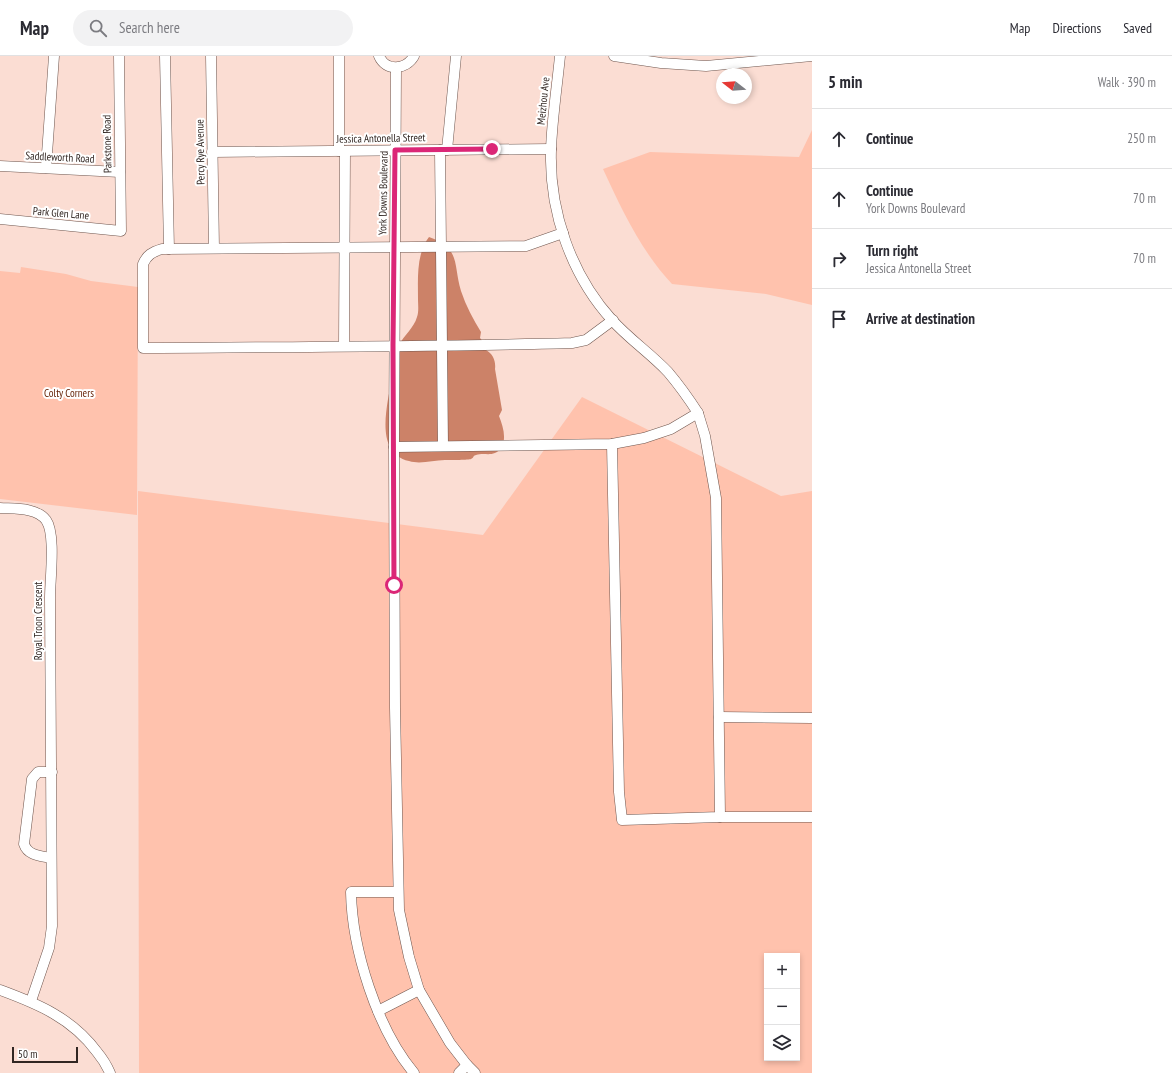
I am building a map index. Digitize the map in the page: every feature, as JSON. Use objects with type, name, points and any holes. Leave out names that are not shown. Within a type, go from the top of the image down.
[{"type":"street","points":[[46,168],[54,56]]},
{"type":"street","name":"Parkstone Road","points":[[119,56],[121,231]]},
{"type":"street","points":[[165,56],[169,249]]},
{"type":"street","name":"Percy Rye Avenue","points":[[211,56],[214,248]]},
{"type":"street","points":[[339,56],[344,248],[344,346]]},
{"type":"street","points":[[379,56],[384,63],[396,68],[406,65],[414,56]]},
{"type":"street","points":[[443,446],[442,247],[444,150],[456,56]]},
{"type":"street","name":"Meizhou Ave","points":[[560,56],[551,149],[553,191],[563,233],[572,259],[586,284],[613,320],[667,372],[698,413],[706,436],[716,498],[720,817]]},
{"type":"street","points":[[619,56],[661,59],[706,66],[812,56]]},
{"type":"street","name":"York Downs Boulevard","points":[[396,68],[393,345],[399,910],[409,957],[419,990],[450,1043],[475,1073]]},
{"type":"street","name":"Jessica Antonella Street","points":[[212,152],[551,149]]},
{"type":"street","name":"Saddleworth Road","points":[[0,166],[120,172]]},
{"type":"street","name":"Park Glen Lane","points":[[0,219],[121,231]]},
{"type":"street","points":[[563,233],[526,246],[214,248],[169,249],[153,252],[146,257],[143,264],[143,348],[393,345],[442,347],[572,344],[586,340],[613,320]]},
{"type":"street","points":[[394,447],[612,444],[644,438],[671,429],[698,413]]},
{"type":"street","points":[[612,444],[619,792],[622,820],[720,817],[812,817]]},
{"type":"street","name":"Royal Troon Crescent","points":[[0,508],[30,511],[46,520],[51,530],[51,937],[31,1001]]},
{"type":"street","points":[[719,717],[812,718]]},
{"type":"street","points":[[51,858],[30,853],[24,844],[32,779],[38,772],[52,772]]},
{"type":"street","points":[[398,892],[351,892],[351,915],[363,972],[378,1011],[406,1063],[414,1073]]},
{"type":"street","points":[[0,990],[31,1001],[55,1013],[81,1032],[100,1056],[110,1073]]},
{"type":"street","points":[[378,1011],[419,990]]},
{"type":"street","points":[[459,1073],[467,1065]]},
{"type":"green space","points":[[812,130],[812,305],[766,294],[672,284],[651,258],[633,230],[603,169],[650,152],[799,157]]},
{"type":"green space","name":"Colty Corners","points":[[21,267],[66,274],[91,281],[138,287],[137,515],[0,499],[0,271],[20,273]]},
{"type":"green space","points":[[582,397],[781,496],[812,491],[812,1073],[139,1073],[138,491],[483,535]]},
{"type":"shaded area","points":[[429,237],[439,241],[451,252],[456,265],[463,297],[481,332],[480,338],[486,345],[486,350],[494,358],[502,410],[499,416],[504,432],[504,441],[501,448],[492,454],[479,454],[470,459],[414,462],[398,456],[391,448],[387,438],[386,413],[396,356],[399,345],[414,325],[418,315],[420,259]]},
{"type":"route","points":[[394,585],[393,345],[395,150],[492,149]]}]
